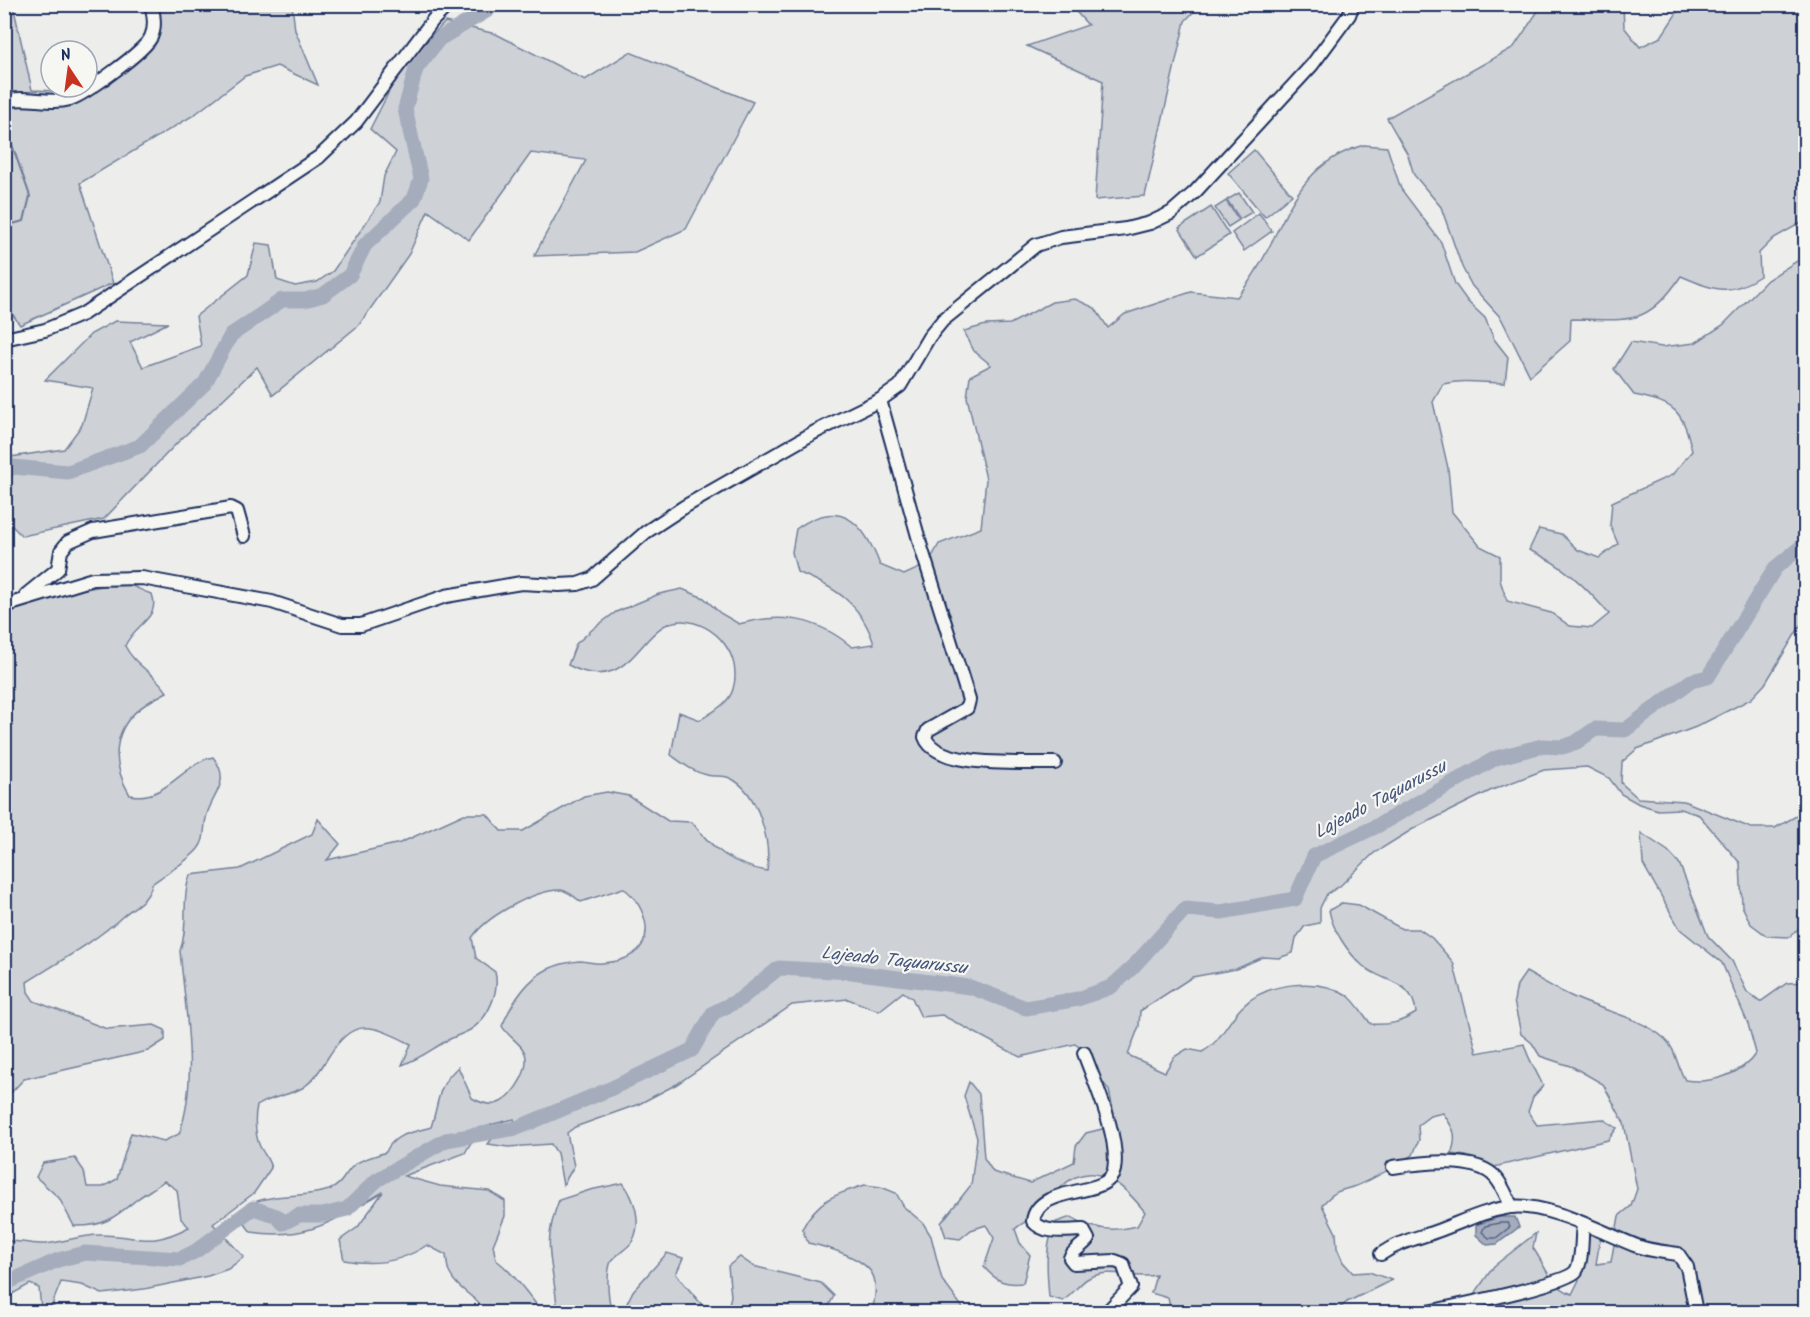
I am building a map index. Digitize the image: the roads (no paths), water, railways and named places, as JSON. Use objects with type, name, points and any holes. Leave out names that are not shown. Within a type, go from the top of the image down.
[{"type":"street","points":[[4,101],[27,98],[69,99],[88,90],[143,47],[151,37],[154,22],[151,4]]},
{"type":"street","points":[[4,339],[45,330],[83,314],[319,158],[356,122],[433,20],[449,4]]},
{"type":"street","points":[[4,606],[23,598],[93,579],[142,578],[272,602],[342,625],[361,626],[418,604],[481,589],[521,582],[578,584],[592,579],[646,532],[684,507],[815,432],[880,400],[900,386],[929,337],[943,320],[1036,245],[1061,237],[1126,229],[1150,223],[1171,213],[1195,192],[1312,65],[1349,15],[1353,4]]},
{"type":"street","points":[[880,400],[921,547],[969,700],[967,708],[928,730],[925,737],[928,745],[940,753],[964,760],[1055,763]]},
{"type":"street","points":[[23,598],[58,569],[61,551],[68,542],[100,528],[231,508],[237,511],[244,536]]},
{"type":"street","points":[[1084,1053],[1113,1140],[1114,1170],[1111,1178],[1102,1184],[1059,1195],[1043,1204],[1034,1213],[1033,1221],[1038,1227],[1046,1230],[1083,1230],[1087,1234],[1088,1239],[1084,1244],[1071,1254],[1070,1258],[1074,1263],[1115,1261],[1123,1264],[1131,1287],[1107,1312]]},
{"type":"street","points":[[1393,1167],[1424,1163],[1469,1164],[1483,1168],[1496,1178],[1512,1207]]},
{"type":"street","points":[[1381,1254],[1396,1244],[1439,1230],[1474,1215],[1512,1207],[1535,1208],[1640,1247],[1678,1254],[1687,1267],[1696,1312]]},
{"type":"street","points":[[1428,1312],[1539,1286],[1573,1275],[1578,1268],[1583,1225]]},
{"type":"water","points":[[1499,1217],[1515,1217],[1519,1227],[1497,1244],[1487,1245],[1476,1235],[1476,1225]]},
{"type":"waterway","points":[[4,473],[13,467],[68,472],[140,446],[205,383],[231,335],[282,300],[305,300],[323,295],[350,275],[365,245],[414,199],[421,179],[405,109],[416,69],[439,39],[488,10],[488,4]]},
{"type":"waterway","points":[[4,122],[30,196],[24,221],[4,226]]},
{"type":"waterway","name":"Lajeado Taquarussu","points":[[4,1284],[58,1260],[85,1253],[180,1259],[196,1251],[253,1208],[277,1216],[283,1223],[299,1215],[323,1215],[347,1209],[377,1180],[446,1140],[517,1128],[610,1089],[692,1050],[713,1013],[739,1000],[779,968],[851,972],[970,987],[1026,1008],[1078,999],[1111,987],[1132,968],[1185,909],[1221,912],[1295,899],[1314,856],[1377,826],[1496,758],[1542,746],[1562,747],[1575,743],[1595,729],[1625,730],[1691,681],[1708,677],[1775,568],[1806,543]]}]
